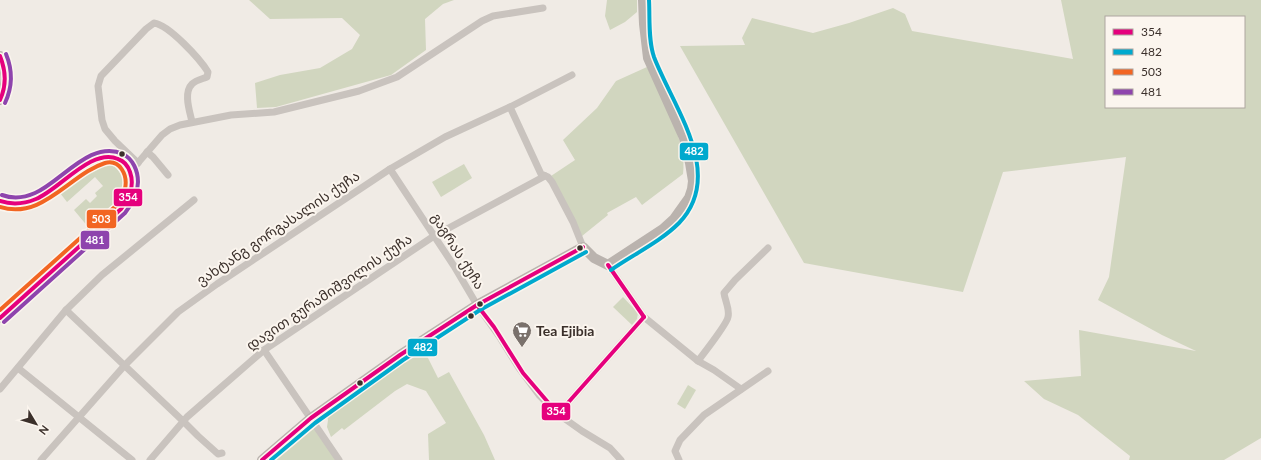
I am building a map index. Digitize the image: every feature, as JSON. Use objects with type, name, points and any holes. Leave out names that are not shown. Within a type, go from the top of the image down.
[{"type":"street","points":[[608,265],[663,229],[674,219],[689,198],[693,181],[688,150],[684,138],[648,58],[643,0]]},
{"type":"street","points":[[130,172],[162,135],[170,129],[192,122],[231,115],[274,112],[359,91],[397,77],[480,22],[493,16],[543,8]]},
{"type":"street","points":[[138,163],[114,142],[105,129],[102,120],[98,86],[101,76],[146,28],[154,23],[163,26],[186,46],[208,72],[207,77],[192,84],[189,89],[188,101],[192,122]]},
{"type":"street","points":[[0,56],[5,66],[6,80],[0,100]]},
{"type":"street","name":"ვახტანგ გორგასალის ქუჩა","points":[[41,460],[78,416],[125,365],[178,312],[217,284],[390,169],[445,137],[510,108],[572,75]]},
{"type":"street","points":[[510,108],[541,174],[546,176],[552,182],[573,222],[583,246],[594,258],[608,265],[644,317],[698,361],[741,389]]},
{"type":"street","points":[[147,152],[153,156],[168,175]]},
{"type":"street","points":[[0,201],[17,205],[40,198],[53,190],[85,165],[105,156],[114,156],[120,158],[126,163],[132,180],[128,201],[121,209],[0,318]]},
{"type":"street","name":"გაგრას ქუჩა","points":[[390,169],[477,305],[539,395],[558,414],[610,448],[621,460]]},
{"type":"street","name":"დავით გურამიშვილის ქუჩა","points":[[150,460],[183,420],[264,350],[434,236],[546,176]]},
{"type":"street","points":[[0,389],[66,310],[102,275],[194,200]]},
{"type":"street","points":[[262,460],[311,418],[400,355],[477,305],[583,246]]},
{"type":"street","points":[[698,361],[727,320],[728,312],[724,293],[735,280],[768,248]]},
{"type":"street","points":[[66,310],[183,420],[198,436],[218,454],[222,453]]},
{"type":"street","points":[[558,414],[644,317]]},
{"type":"street","points":[[264,350],[340,460]]},
{"type":"street","points":[[18,368],[132,460]]},
{"type":"street","points":[[679,460],[675,452],[680,440],[704,415],[768,371]]},
{"type":"green space","points":[[249,0],[454,0],[443,4],[425,19],[426,50],[391,75],[276,107],[257,108],[255,83],[280,75],[320,68],[352,49],[360,35],[342,18],[270,19]]},
{"type":"green space","points":[[607,0],[637,0],[637,12],[625,22],[610,30],[605,16]]},
{"type":"green space","points":[[1061,0],[1261,0],[1261,438],[1224,460],[1129,460],[1130,456],[1078,415],[1044,399],[1024,381],[1081,376],[1079,330],[1196,351],[1162,335],[1098,300],[1109,277],[1126,157],[1003,172],[963,292],[804,263],[680,46],[745,45],[742,38],[752,18],[813,33],[893,8],[905,14],[912,31],[1073,59]]},
{"type":"green space","points":[[647,67],[666,105],[677,134],[681,148],[683,174],[642,205],[636,197],[607,213],[608,215],[582,236],[551,176],[575,160],[563,140],[597,108],[616,81]]},
{"type":"green space","points":[[112,163],[126,180],[119,202],[89,228],[74,210],[86,199],[90,203],[97,196],[95,193],[103,186],[95,177],[67,202],[60,193],[95,167]]},
{"type":"green space","points":[[464,164],[472,178],[441,197],[432,182]]},
{"type":"green space","points":[[623,297],[638,313],[637,319],[632,325],[613,307]]},
{"type":"green space","points":[[416,348],[425,352],[438,378],[449,372],[484,435],[495,460],[429,460],[428,434],[446,423],[426,391],[407,384],[395,391],[344,430],[342,428],[331,437],[327,427],[328,420],[326,412]]},
{"type":"green space","points":[[688,385],[696,390],[685,409],[677,404]]},
{"type":"green space","points":[[311,424],[336,460],[270,460]]},
{"type":"transit line","name":"482","points":[[611,270],[672,230],[679,223],[692,204],[698,183],[697,162],[691,140],[652,50],[649,0]]},
{"type":"transit line","name":"481","points":[[5,103],[11,85],[11,72],[6,54]]},
{"type":"transit line","name":"354","points":[[0,56],[4,67],[5,78],[4,89],[0,100]]},
{"type":"transit line","name":"481","points":[[2,195],[18,197],[35,193],[45,188],[77,164],[99,152],[111,151],[127,156],[134,166],[138,178],[136,195],[125,213],[4,322]]},
{"type":"transit line","name":"354","points":[[0,201],[18,203],[36,199],[87,164],[97,159],[108,157],[124,162],[130,172],[132,182],[130,192],[121,209],[0,318]]},
{"type":"transit line","name":"503","points":[[0,207],[13,209],[36,205],[47,200],[88,171],[105,163],[115,163],[122,169],[125,178],[126,184],[124,191],[117,205],[0,310]]},
{"type":"transit line","name":"354","points":[[262,460],[311,418],[400,355],[477,305],[583,247]]},
{"type":"transit line","name":"482","points":[[271,460],[315,423],[403,360],[480,310],[586,252]]},
{"type":"transit line","name":"354","points":[[608,265],[644,317]]},
{"type":"transit line","name":"354","points":[[477,305],[494,327],[523,373],[558,414],[644,317]]},
{"type":"place","name":"Tea Ejibia","points":[[522,348]]}]
